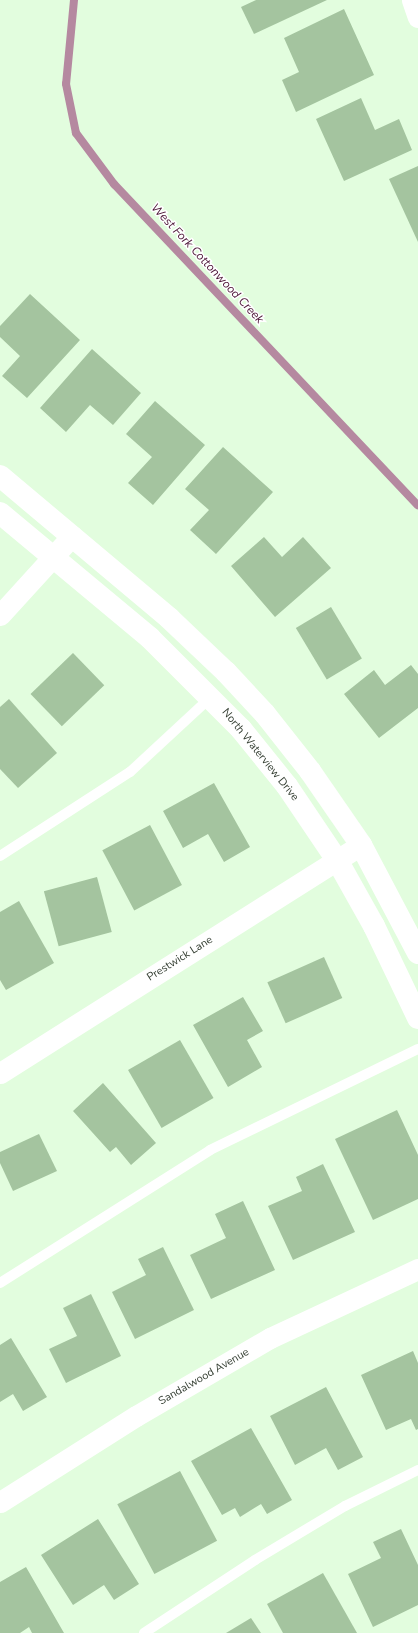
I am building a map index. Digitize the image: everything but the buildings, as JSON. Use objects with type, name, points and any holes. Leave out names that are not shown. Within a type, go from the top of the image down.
[{"type":"street","points":[[412,0],[418,17]]},
{"type":"street","points":[[0,476],[168,618],[226,672],[265,714],[310,771],[361,845],[418,953]]},
{"type":"street","name":"North Waterview Drive","points":[[0,513],[150,638],[211,697],[241,729],[287,786],[337,860],[374,926],[418,1018]]},
{"type":"street","points":[[0,615],[72,536]]},
{"type":"street","name":"Prestwick Lane","points":[[0,1073],[361,845]]},
{"type":"street","name":"Sandalwood Avenue","points":[[0,1502],[136,1416],[270,1338],[418,1269]]},
{"type":"lane","points":[[0,856],[130,772],[211,697]]},
{"type":"lane","points":[[0,1283],[210,1150],[418,1049]]},
{"type":"lane","points":[[144,1633],[255,1560],[345,1506],[418,1470]]},
{"type":"waterway","name":"West Fork Cottonwood Creek","points":[[74,0],[66,84],[76,133],[114,184],[418,505]]}]
